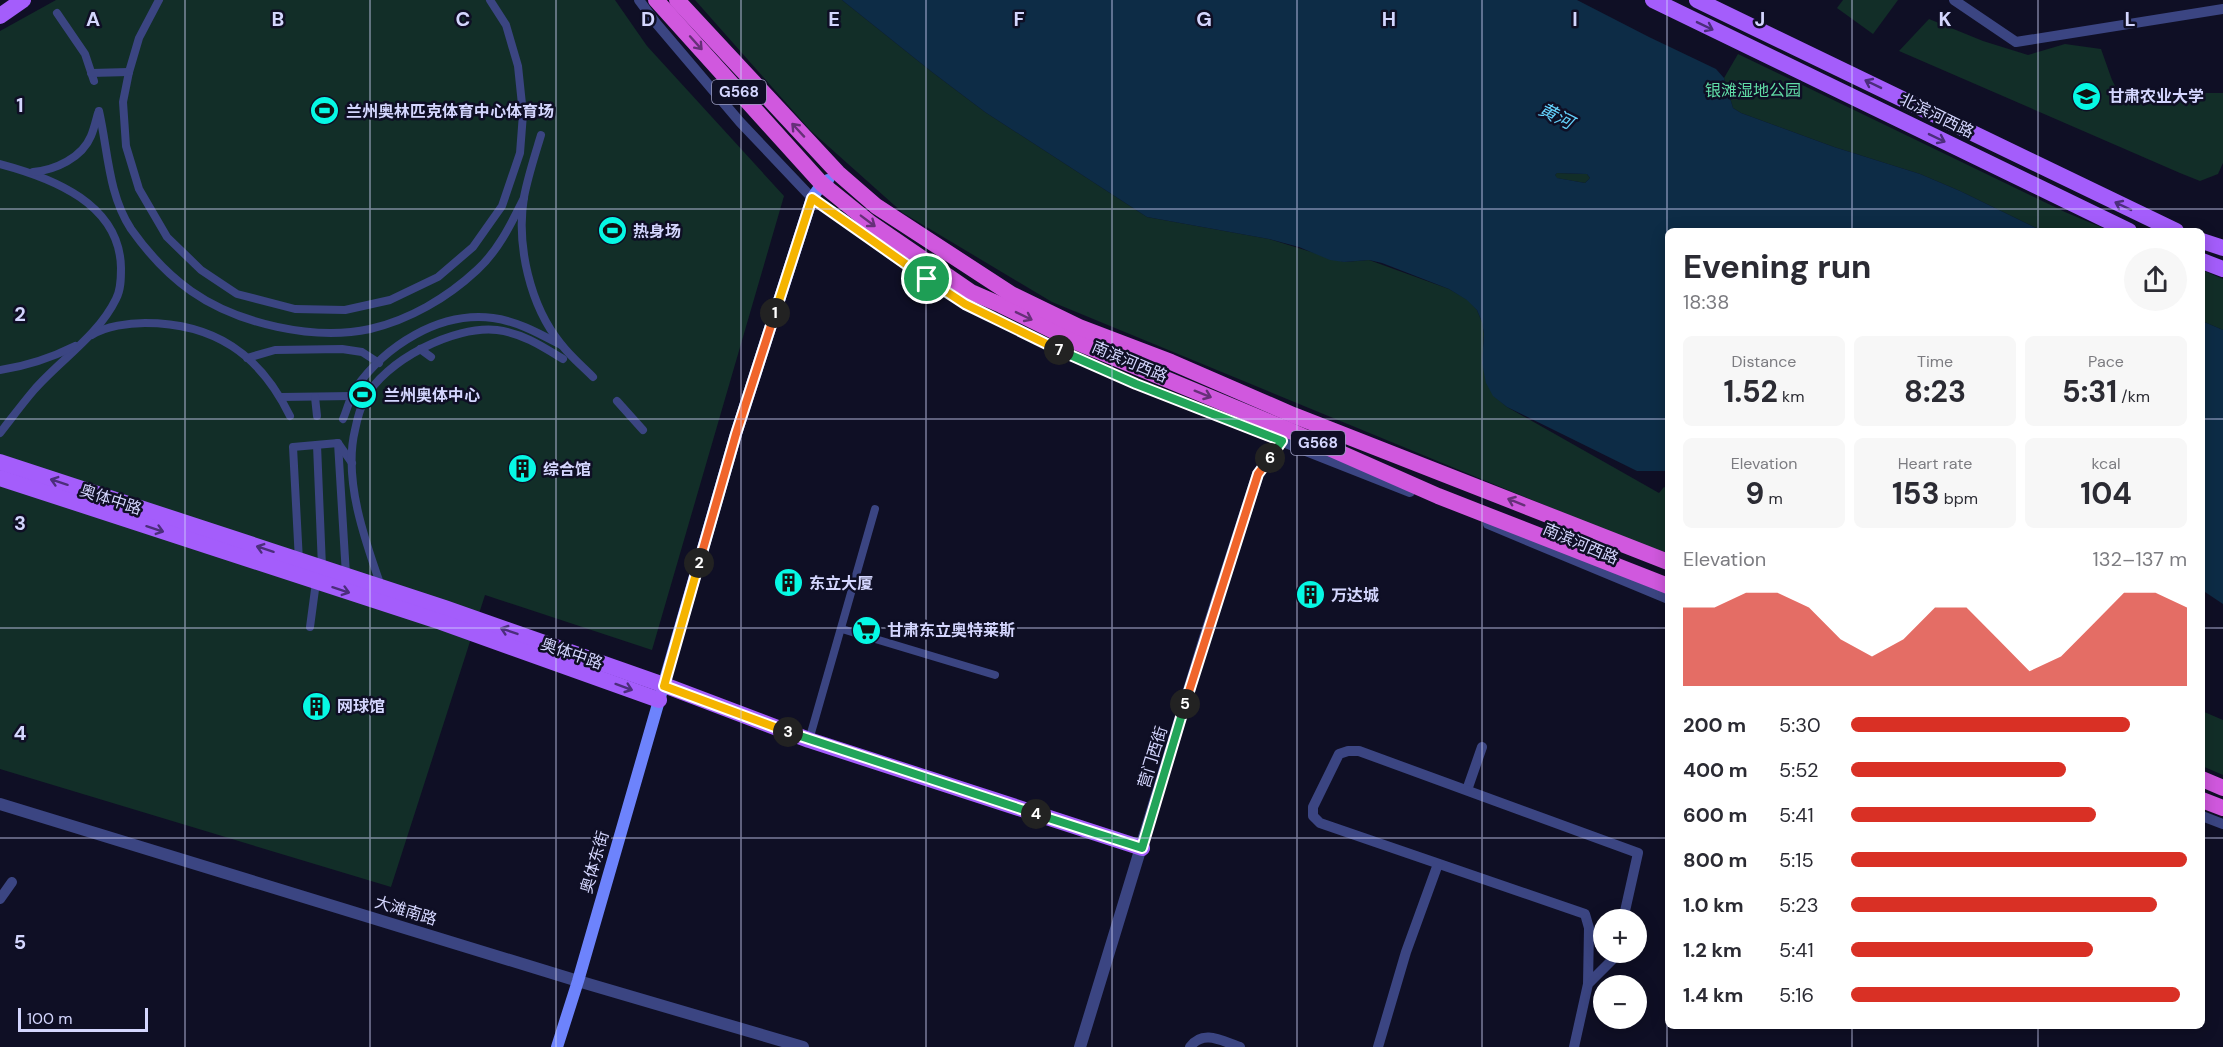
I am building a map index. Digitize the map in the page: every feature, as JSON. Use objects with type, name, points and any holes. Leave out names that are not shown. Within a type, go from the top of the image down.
[{"type":"highway","name":"南滨河西路","points":[[657,0],[822,184],[869,222],[971,292],[1074,340],[1287,428],[1437,499],[1665,585]]},
{"type":"highway","name":"南滨河西路","points":[[677,0],[838,173],[876,206],[1011,294],[1079,327],[1170,362],[1287,428],[1446,475],[1665,561]]},
{"type":"highway","points":[[2205,780],[2223,788]]},
{"type":"highway","points":[[2205,801],[2223,808]]},
{"type":"main road","points":[[0,16],[23,0]]},
{"type":"main road","name":"北滨河西路","points":[[1653,0],[2123,228]]},
{"type":"main road","name":"北滨河西路","points":[[1696,0],[2170,228]]},
{"type":"main road","points":[[1751,48],[1761,30]]},
{"type":"main road","name":"奥体东街","points":[[557,1047],[736,434],[812,198],[822,184],[838,173]]},
{"type":"main road","points":[[2205,242],[2223,248]]},
{"type":"main road","points":[[2205,262],[2223,269]]},
{"type":"main road","name":"奥体中路","points":[[0,462],[299,561],[319,575],[346,576],[445,608],[661,693]]},
{"type":"main road","name":"奥体中路","points":[[0,478],[319,575],[452,626],[1142,848]]},
{"type":"street","points":[[159,0],[139,38],[123,102],[126,146],[139,189],[167,237],[201,270],[237,294],[295,309],[345,310],[390,300],[438,277],[473,247],[502,206],[520,153],[523,114],[518,66],[506,25],[490,0]]},
{"type":"street","name":"南滨河西路","points":[[639,0],[656,24],[740,122],[812,198],[965,304],[1125,380],[1287,428]]},
{"type":"street","points":[[1954,0],[2016,42],[2223,9]]},
{"type":"street","points":[[57,13],[85,54],[92,77],[129,72]]},
{"type":"street","points":[[31,172],[49,170],[70,159],[85,146],[91,137],[99,111],[105,154],[116,195],[130,226],[157,263],[191,291],[220,308],[281,327],[334,333],[370,329],[407,317],[444,297],[478,269],[506,234],[524,198],[541,135]]},
{"type":"street","points":[[0,164],[31,172],[64,186],[83,199],[102,216],[114,235],[121,259],[121,280],[117,298],[101,322],[34,390],[0,433]]},
{"type":"street","points":[[524,198],[522,235],[525,262],[538,302],[549,327],[561,345],[593,377]]},
{"type":"street","points":[[343,419],[354,390],[379,363],[405,341],[433,325],[464,318],[493,318],[529,328],[561,345]]},
{"type":"street","points":[[0,370],[53,357],[81,343],[98,331],[135,323],[172,323],[208,333],[234,346],[261,371],[280,397],[290,416]]},
{"type":"street","points":[[381,588],[365,541],[355,500],[352,463],[354,432],[365,399],[387,372],[429,343],[460,332],[496,329],[530,338],[563,359]]},
{"type":"street","points":[[247,358],[275,350],[342,349],[362,352],[379,363]]},
{"type":"street","points":[[420,349],[431,357]]},
{"type":"street","points":[[280,397],[352,396]]},
{"type":"street","points":[[315,397],[317,416]]},
{"type":"street","points":[[617,401],[643,430]]},
{"type":"street","name":"营门西街","points":[[1080,1047],[1204,641],[1258,474],[1287,428]]},
{"type":"street","points":[[338,443],[352,463]]},
{"type":"street","points":[[299,561],[293,447],[338,443]]},
{"type":"street","points":[[338,443],[346,576]]},
{"type":"street","points":[[310,627],[319,575],[317,445]]},
{"type":"street","points":[[1437,499],[1446,475]]},
{"type":"street","name":"南滨河西路","points":[[1437,499],[1665,598]]},
{"type":"street","points":[[809,740],[875,509]]},
{"type":"street","points":[[842,629],[995,675]]},
{"type":"street","points":[[1467,790],[1482,747]]},
{"type":"street","points":[[1574,1047],[1588,984],[1589,928],[1585,914],[1320,824],[1314,816],[1314,807],[1339,754],[1359,751],[1638,853],[1625,909]]},
{"type":"street","name":"大滩南路","points":[[0,804],[578,981],[803,1047]]},
{"type":"street","points":[[2205,817],[2223,824]]},
{"type":"street","points":[[1378,1047],[1406,952],[1438,864]]},
{"type":"street","points":[[0,899],[12,882]]},
{"type":"street","points":[[1588,984],[1609,963]]},
{"type":"street","points":[[1190,1047],[1194,1041],[1205,1037],[1239,1047]]},
{"type":"green space","name":"兰州奥体中心","points":[[56,0],[615,0],[647,46],[784,196],[652,650],[485,595],[391,887],[0,769],[0,31]]},
{"type":"green space","points":[[695,0],[842,0],[985,112],[1147,217],[1269,239],[1344,262],[1369,260],[1449,289],[1468,300],[1477,310],[1484,334],[1482,363],[1494,396],[1507,407],[1659,493],[1665,488],[1665,555],[1052,302],[903,213],[810,130]]},
{"type":"green space","points":[[1843,0],[1898,0],[1873,34],[1837,8]]},
{"type":"green space","points":[[1929,19],[1983,41],[2028,55],[2065,44],[2101,49],[2121,97],[2223,93],[2223,163],[2218,174],[2200,181],[1899,51]]},
{"type":"green space","name":"银滩湿地公园","points":[[1738,54],[2065,212],[2103,228],[2036,228],[1920,174],[1834,147],[1741,113],[1733,108],[1724,78]]},
{"type":"green space","points":[[1557,173],[1587,174],[1590,178],[1585,183],[1556,178]]},
{"type":"green space","points":[[2205,271],[2223,279],[2223,330],[2205,322]]},
{"type":"green space","points":[[2205,712],[2223,720],[2223,775],[2205,767]]},
{"type":"water","name":"黄河","points":[[842,0],[1577,0],[1716,69],[1724,78],[1733,108],[1741,113],[1834,147],[1920,174],[2036,228],[1665,228],[1665,471],[1637,471],[1507,407],[1493,396],[1486,383],[1482,363],[1484,334],[1482,322],[1477,310],[1467,300],[1449,289],[1382,263],[1369,260],[1344,262],[1330,260],[1299,247],[1269,239],[1147,217],[985,112]],"holes":[[[1557,173],[1587,174],[1590,178],[1585,183],[1557,178],[1555,175]]]},
{"type":"water","points":[[2205,322],[2223,330],[2223,604],[2205,592]]},
{"type":"place","name":"甘肃农业大学","points":[[2087,96]]},
{"type":"place","name":"兰州奥林匹克体育中心体育场","points":[[325,111]]},
{"type":"place","name":"热身场","points":[[612,231]]},
{"type":"place","name":"兰州奥体中心","points":[[363,395]]},
{"type":"place","name":"综合馆","points":[[522,469]]},
{"type":"place","name":"东立大厦","points":[[788,583]]},
{"type":"place","name":"万达城","points":[[1310,595]]},
{"type":"place","name":"甘肃东立奥特莱斯","points":[[866,630]]},
{"type":"place","name":"网球馆","points":[[316,706]]},
{"type":"route","points":[[812,198],[927,279],[965,304],[1071,356],[1282,441],[1258,474],[1204,641],[1142,848],[809,740],[664,686],[736,434],[812,198]]}]
